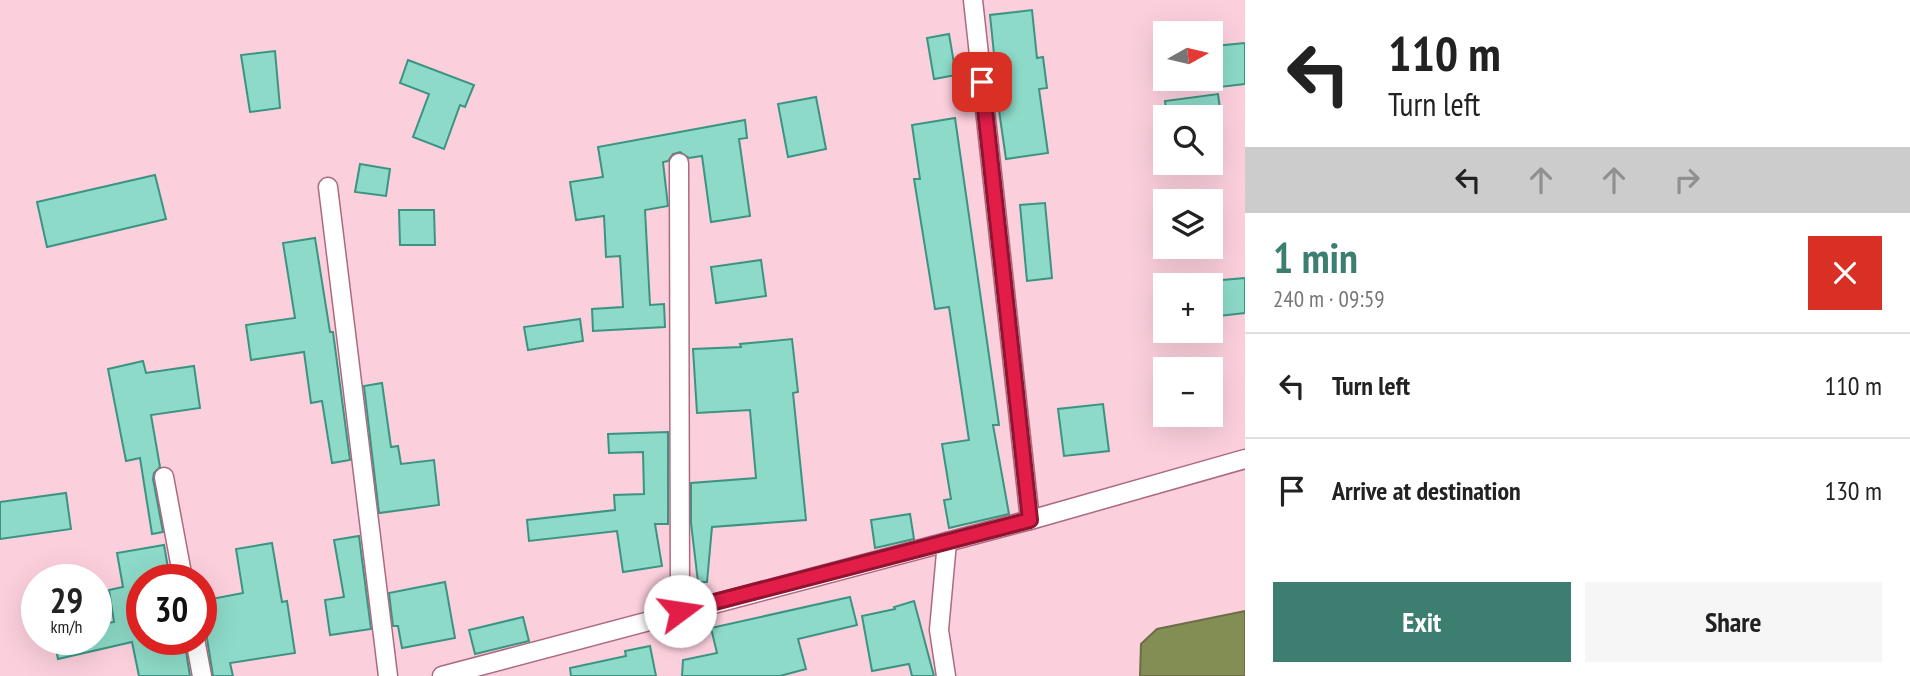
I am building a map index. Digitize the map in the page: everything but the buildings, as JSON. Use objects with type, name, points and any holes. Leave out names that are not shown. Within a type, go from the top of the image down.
[{"type":"street","points":[[973,0],[1030,520]]},
{"type":"street","points":[[679,163],[680,611]]},
{"type":"street","points":[[328,187],[388,676]]},
{"type":"street","points":[[442,676],[1030,520],[1245,459]]},
{"type":"street","points":[[163,477],[180,564]]},
{"type":"street","points":[[946,676],[939,630],[947,542]]},
{"type":"street","points":[[198,655],[202,676]]},
{"type":"shaded area","points":[[1245,611],[1245,676],[1140,676],[1141,644],[1157,629]]},
{"type":"route","points":[[680,611],[1030,520],[982,82]]}]
